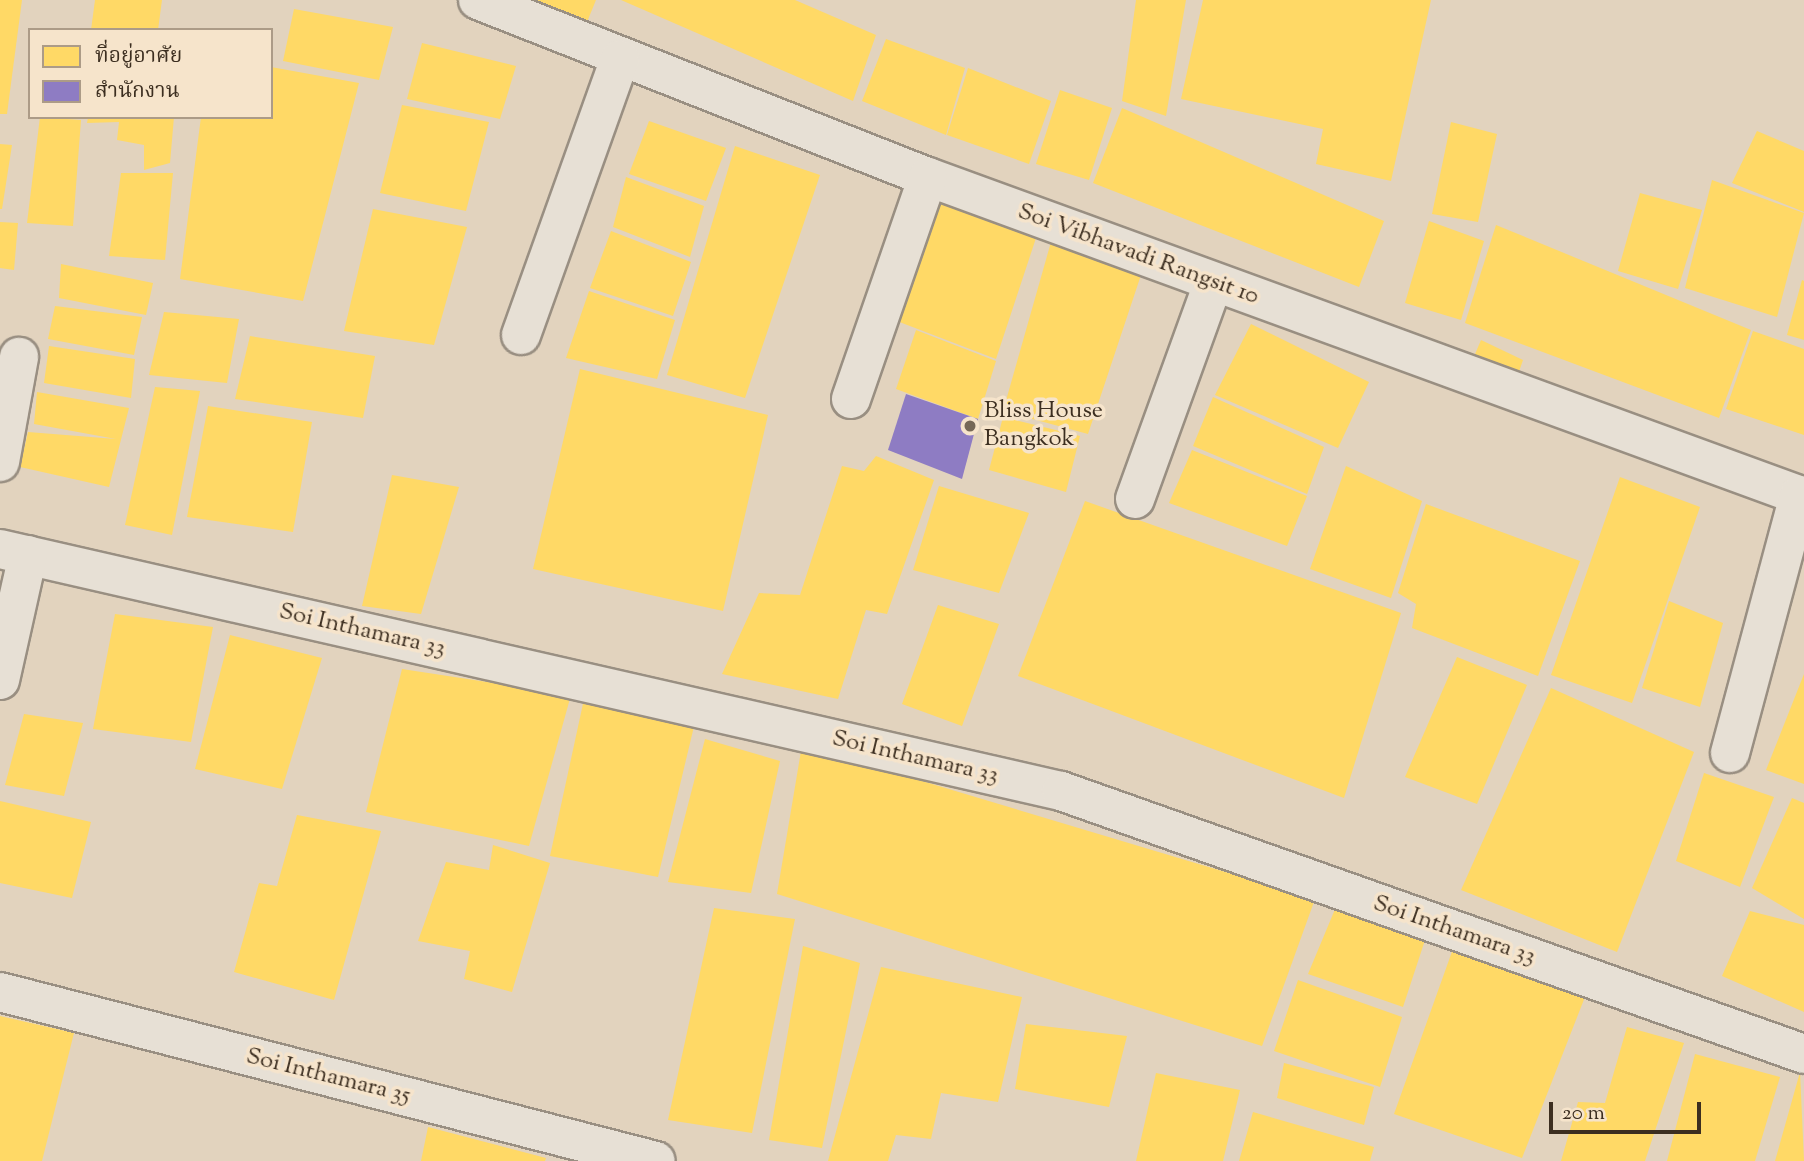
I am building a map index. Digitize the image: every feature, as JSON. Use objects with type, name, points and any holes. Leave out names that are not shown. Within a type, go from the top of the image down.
[{"type":"street","name":"Soi Vibhavadi Rangsit 10","points":[[478,0],[620,59],[928,177],[1802,496]]},
{"type":"street","points":[[521,335],[620,59]]},
{"type":"street","points":[[851,399],[928,177]]},
{"type":"street","points":[[1135,499],[1213,283]]},
{"type":"street","points":[[0,462],[19,357]]},
{"type":"street","points":[[1730,753],[1802,496]]},
{"type":"street","points":[[0,680],[14,552]]},
{"type":"street","name":"Soi Inthamara 33","points":[[14,552],[1061,791],[1804,1055]]},
{"type":"street","name":"Soi Inthamara 35","points":[[0,992],[656,1161]]},
{"type":"building: ที่อยู่อาศัย","points":[[0,0],[22,0],[7,114],[0,114]]},
{"type":"building: ที่อยู่อาศัย","points":[[95,0],[162,0],[158,28],[91,28]]},
{"type":"building: ที่อยู่อาศัย","points":[[529,0],[596,0],[587,22]]},
{"type":"building: ที่อยู่อาศัย","points":[[621,0],[795,0],[876,35],[853,101]]},
{"type":"building: ที่อยู่อาศัย","points":[[1136,0],[1186,0],[1166,116],[1122,101]]},
{"type":"building: ที่อยู่อาศัย","points":[[1203,0],[1431,0],[1391,181],[1316,164],[1323,129],[1181,99]]},
{"type":"building: ที่อยู่อาศัย","points":[[294,9],[393,27],[379,80],[283,61]]},
{"type":"building: ที่อยู่อาศัย","points":[[886,39],[965,68],[946,135],[862,101]]},
{"type":"building: ที่อยู่อาศัย","points":[[422,43],[516,66],[500,119],[407,99]]},
{"type":"building: ที่อยู่อาศัย","points":[[273,67],[359,83],[303,301],[180,279],[201,119],[273,119]]},
{"type":"building: ที่อยู่อาศัย","points":[[968,68],[1051,101],[1029,164],[947,135]]},
{"type":"building: ที่อยู่อาศัย","points":[[1060,90],[1112,108],[1089,180],[1036,164]]},
{"type":"building: ที่อยู่อาศัย","points":[[402,105],[489,122],[466,211],[380,193]]},
{"type":"building: ที่อยู่อาศัย","points":[[1122,108],[1384,221],[1359,287],[1093,183]]},
{"type":"building: ที่อยู่อาศัย","points":[[40,119],[81,120],[73,226],[27,223]]},
{"type":"building: ที่อยู่อาศัย","points":[[88,119],[174,119],[170,163],[144,170],[144,145],[117,140],[119,122],[87,123]]},
{"type":"building: ที่อยู่อาศัย","points":[[649,121],[726,148],[706,201],[629,174]]},
{"type":"building: ที่อยู่อาศัย","points":[[1451,122],[1497,134],[1478,222],[1432,214]]},
{"type":"building: ที่อยู่อาศัย","points":[[1757,131],[1804,151],[1804,212],[1732,183]]},
{"type":"building: ที่อยู่อาศัย","points":[[0,144],[12,145],[2,209],[0,209]]},
{"type":"building: ที่อยู่อาศัย","points":[[735,146],[820,175],[745,398],[667,375]]},
{"type":"building: ที่อยู่อาศัย","points":[[121,173],[173,173],[165,260],[109,256]]},
{"type":"building: ที่อยู่อาศัย","points":[[626,177],[704,206],[690,257],[613,227]]},
{"type":"building: ที่อยู่อาศัย","points":[[1712,180],[1804,213],[1777,317],[1685,288]]},
{"type":"building: ที่อยู่อาศัย","points":[[1640,193],[1702,210],[1678,289],[1618,271]]},
{"type":"building: ที่อยู่อาศัย","points":[[933,201],[1036,238],[996,359],[889,318]]},
{"type":"building: ที่อยู่อาศัย","points":[[373,209],[467,227],[434,345],[344,331]]},
{"type":"building: ที่อยู่อาศัย","points":[[1429,221],[1484,241],[1461,320],[1405,303]]},
{"type":"building: ที่อยู่อาศัย","points":[[0,222],[18,223],[14,270],[0,268]]},
{"type":"building: ที่อยู่อาศัย","points":[[1496,225],[1751,330],[1719,418],[1465,323]]},
{"type":"building: ที่อยู่อาศัย","points":[[611,231],[691,262],[673,316],[590,288]]},
{"type":"building: ที่อยู่อาศัย","points":[[1051,242],[1143,269],[1088,434],[1003,411]]},
{"type":"building: ที่อยู่อาศัย","points":[[61,264],[153,283],[146,315],[59,298]]},
{"type":"building: ที่อยู่อาศัย","points":[[1802,280],[1804,281],[1804,340],[1787,335]]},
{"type":"building: ที่อยู่อาศัย","points":[[589,291],[675,320],[657,379],[566,358]]},
{"type":"building: ที่อยู่อาศัย","points":[[55,306],[142,317],[134,355],[48,339]]},
{"type":"building: ที่อยู่อาศัย","points":[[164,312],[239,319],[227,383],[149,375]]},
{"type":"building: ที่อยู่อาศัย","points":[[1251,324],[1369,382],[1338,448],[1215,395]]},
{"type":"building: ที่อยู่อาศัย","points":[[916,330],[996,361],[978,419],[896,389]]},
{"type":"building: ที่อยู่อาศัย","points":[[1753,331],[1804,349],[1804,435],[1726,409]]},
{"type":"building: ที่อยู่อาศัย","points":[[250,336],[375,356],[363,418],[235,399]]},
{"type":"building: ที่อยู่อาศัย","points":[[1481,340],[1523,360],[1515,383],[1470,366]]},
{"type":"building: ที่อยู่อาศัย","points":[[49,346],[135,359],[131,398],[44,383]]},
{"type":"building: ที่อยู่อาศัย","points":[[580,369],[768,415],[723,611],[533,569]]},
{"type":"building: ที่อยู่อาศัย","points":[[155,387],[200,391],[172,535],[125,525]]},
{"type":"building: ที่อยู่อาศัย","points":[[37,392],[129,408],[109,487],[20,467],[28,432],[116,439],[34,424]]},
{"type":"building: ที่อยู่อาศัย","points":[[1213,397],[1324,447],[1307,494],[1193,446]]},
{"type":"building: ที่อยู่อาศัย","points":[[208,406],[312,422],[293,532],[187,517]]},
{"type":"building: ที่อยู่อาศัย","points":[[1003,417],[1080,436],[1066,492],[989,470]]},
{"type":"building: ที่อยู่อาศัย","points":[[1192,450],[1307,496],[1287,546],[1169,503]]},
{"type":"building: ที่อยู่อาศัย","points":[[876,456],[934,480],[887,614],[866,610],[838,699],[722,674],[759,593],[800,595],[842,466],[864,471]]},
{"type":"building: ที่อยู่อาศัย","points":[[1346,466],[1422,501],[1391,598],[1310,569]]},
{"type":"building: ที่อยู่อาศัย","points":[[392,475],[459,487],[421,614],[362,606]]},
{"type":"building: ที่อยู่อาศัย","points":[[1620,477],[1700,507],[1632,703],[1551,675]]},
{"type":"building: ที่อยู่อาศัย","points":[[939,486],[1029,513],[999,593],[913,570]]},
{"type":"building: ที่อยู่อาศัย","points":[[1085,501],[1401,613],[1344,798],[1018,676]]},
{"type":"building: ที่อยู่อาศัย","points":[[1426,504],[1580,561],[1538,676],[1412,628],[1416,604],[1398,593]]},
{"type":"building: ที่อยู่อาศัย","points":[[1669,601],[1723,623],[1700,707],[1642,688]]},
{"type":"building: ที่อยู่อาศัย","points":[[938,605],[999,624],[962,726],[902,704]]},
{"type":"building: ที่อยู่อาศัย","points":[[115,614],[213,627],[191,742],[93,729]]},
{"type":"building: ที่อยู่อาศัย","points":[[230,635],[322,658],[282,789],[195,769]]},
{"type":"building: ที่อยู่อาศัย","points":[[1457,657],[1527,685],[1477,804],[1405,777]]},
{"type":"building: ที่อยู่อาศัย","points":[[402,669],[571,695],[529,846],[366,812]]},
{"type":"building: ที่อยู่อาศัย","points":[[1804,674],[1804,784],[1766,770]]},
{"type":"building: ที่อยู่อาศัย","points":[[1551,688],[1694,752],[1617,952],[1461,890]]},
{"type":"building: ที่อยู่อาศัย","points":[[584,699],[696,718],[658,877],[550,856]]},
{"type":"building: ที่อยู่อาศัย","points":[[24,714],[83,723],[64,796],[5,785]]},
{"type":"building: ที่อยู่อาศัย","points":[[705,739],[780,761],[751,893],[668,882]]},
{"type":"building: ที่อยู่อาศัย","points":[[802,745],[1315,899],[1262,1046],[777,894]]},
{"type":"building: ที่อยู่อาศัย","points":[[1704,773],[1774,797],[1740,887],[1676,861]]},
{"type":"building: ที่อยู่อาศัย","points":[[1792,798],[1804,803],[1804,919],[1752,888]]},
{"type":"building: ที่อยู่อาศัย","points":[[0,801],[91,822],[72,898],[0,883]]},
{"type":"building: ที่อยู่อาศัย","points":[[297,815],[381,831],[334,1000],[234,972],[259,883],[277,886]]},
{"type":"building: ที่อยู่อาศัย","points":[[493,845],[550,863],[512,992],[464,979],[470,951],[418,941],[446,862],[489,870]]},
{"type":"building: ที่อยู่อาศัย","points":[[1338,902],[1426,937],[1403,1007],[1308,974]]},
{"type":"building: ที่อยู่อาศัย","points":[[714,908],[795,919],[752,1133],[668,1120]]},
{"type":"building: ที่อยู่อาศัย","points":[[1750,911],[1804,925],[1804,1012],[1722,976]]},
{"type":"building: ที่อยู่อาศัย","points":[[1459,932],[1592,979],[1522,1158],[1394,1114]]},
{"type":"building: ที่อยู่อาศัย","points":[[803,946],[860,963],[822,1148],[769,1140]]},
{"type":"building: ที่อยู่อาศัย","points":[[881,967],[1022,997],[998,1102],[941,1093],[931,1139],[896,1135],[888,1161],[828,1161]]},
{"type":"building: ที่อยู่อาศัย","points":[[1298,980],[1402,1017],[1380,1087],[1274,1051]]},
{"type":"building: ที่อยู่อาศัย","points":[[0,1016],[74,1033],[42,1161],[0,1161]]},
{"type":"building: ที่อยู่อาศัย","points":[[1026,1024],[1127,1036],[1109,1107],[1015,1089]]},
{"type":"building: ที่อยู่อาศัย","points":[[1627,1027],[1684,1043],[1645,1161],[1561,1161],[1578,1102],[1605,1103]]},
{"type":"building: ที่อยู่อาศัย","points":[[1695,1054],[1780,1077],[1755,1161],[1667,1161]]},
{"type":"building: ที่อยู่อาศัย","points":[[1284,1063],[1374,1087],[1364,1125],[1277,1098]]},
{"type":"building: ที่อยู่อาศัย","points":[[1800,1072],[1804,1161],[1775,1161]]},
{"type":"building: ที่อยู่อาศัย","points":[[1156,1073],[1240,1090],[1223,1161],[1136,1161]]},
{"type":"building: ที่อยู่อาศัย","points":[[1253,1112],[1374,1147],[1370,1161],[1239,1161]]},
{"type":"building: ที่อยู่อาศัย","points":[[428,1127],[546,1158],[545,1161],[421,1161]]},
{"type":"building: สำนักงาน","points":[[906,394],[978,419],[962,479],[888,450]]},
{"type":"place","name":"Bliss House Bangkok","points":[[970,426]]}]
